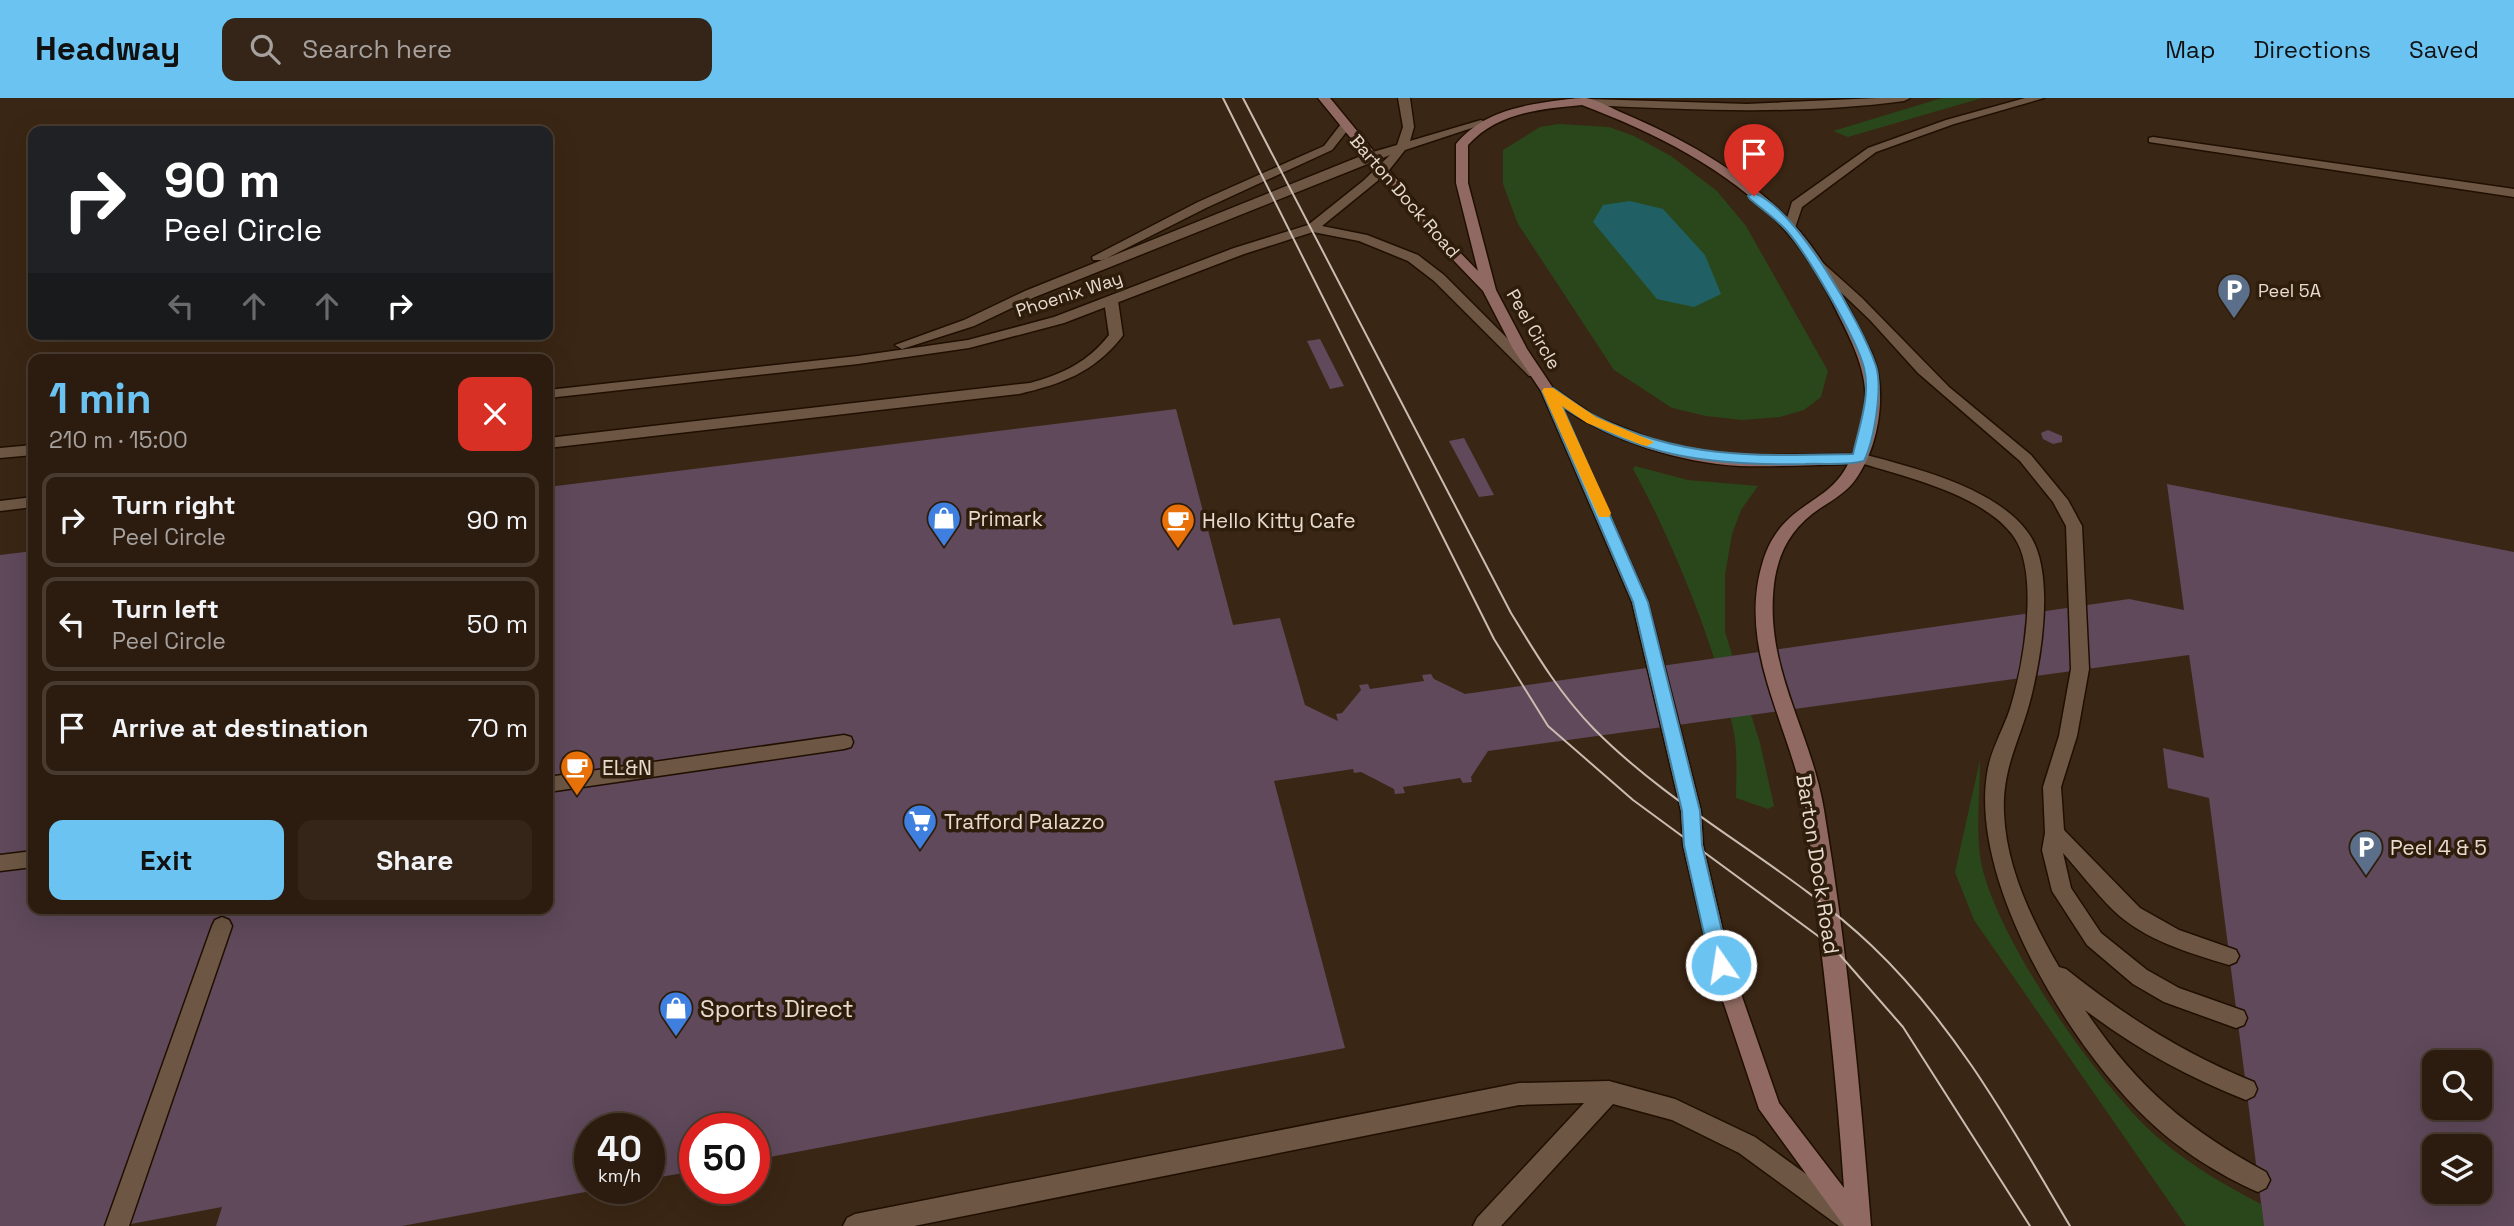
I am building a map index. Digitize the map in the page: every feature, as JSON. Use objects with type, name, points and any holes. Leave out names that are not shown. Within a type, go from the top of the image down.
[{"type":"main road","name":"Barton Dock Road","points":[[1324,98],[1345,127],[1437,236],[1489,290]]},
{"type":"main road","points":[[1481,123],[1517,112],[1583,101],[1691,151],[1735,180],[1790,228],[1846,315],[1871,368],[1872,402],[1858,459]]},
{"type":"main road","name":"Peel Circle","points":[[1481,123],[1462,144],[1462,183],[1489,290],[1520,349],[1545,386],[1591,420],[1648,443],[1689,454],[1739,461],[1858,459]]},
{"type":"main road","points":[[1545,386],[1640,602],[1691,811],[1693,845],[1721,965],[1770,1109],[1859,1226]]},
{"type":"main road","name":"Barton Dock Road","points":[[1858,459],[1847,480],[1787,528],[1772,554],[1764,617],[1776,692],[1806,773],[1814,807],[1848,1081],[1859,1226]]},
{"type":"street","points":[[1312,228],[1344,200],[1384,173],[1409,129],[1404,98]]},
{"type":"street","points":[[1583,101],[1771,110],[1846,107],[1904,98]]},
{"type":"street","points":[[1790,228],[1796,205],[1872,150],[1950,122],[2038,98]]},
{"type":"street","points":[[1030,294],[1370,156],[1481,123]]},
{"type":"street","points":[[858,360],[969,323],[1030,294],[1202,205],[1308,159],[1328,148],[1345,127]]},
{"type":"street","points":[[2153,140],[2514,193]]},
{"type":"street","name":"Phoenix Way","points":[[553,393],[858,360],[969,344],[1059,320],[1239,251],[1312,228],[1362,238],[1413,258],[1439,278],[1545,386]]},
{"type":"street","points":[[1808,253],[1885,328],[1921,369],[2028,458],[2049,481],[2074,526],[2080,669],[2068,736],[2052,787],[2055,833],[2052,850],[2062,891],[2094,939],[2140,977],[2162,989],[2236,1018]]},
{"type":"street","points":[[553,442],[1019,390],[1062,379],[1101,357],[1116,335],[1111,301]]},
{"type":"street","points":[[0,453],[28,450]]},
{"type":"street","points":[[1858,459],[1941,483],[2001,514],[2022,535],[2033,563],[2034,580],[2027,676],[2017,716],[1996,772],[1995,826],[2005,870],[2026,930],[2085,1026],[2145,1102],[2180,1133],[2258,1180]]},
{"type":"street","points":[[0,506],[28,503]]},
{"type":"street","points":[[553,784],[844,743]]},
{"type":"street","points":[[2055,833],[2134,915],[2172,936],[2229,956]]},
{"type":"street","points":[[0,863],[28,860]]},
{"type":"street","points":[[117,1226],[222,926]]},
{"type":"street","points":[[2048,967],[2138,1038],[2168,1056],[2246,1088]]},
{"type":"street","points":[[855,1226],[1519,1094],[1609,1093],[1675,1110],[1747,1145],[1859,1226]]},
{"type":"street","points":[[1485,1226],[1609,1093]]},
{"type":"green space","points":[[1942,98],[1982,98],[1848,137],[1833,131]]},
{"type":"green space","points":[[1559,124],[1609,127],[1634,136],[1671,156],[1717,191],[1746,226],[1828,371],[1821,397],[1804,410],[1780,417],[1742,420],[1706,416],[1672,408],[1614,370],[1518,224],[1503,184],[1503,150],[1540,127]]},
{"type":"green space","points":[[1635,466],[1688,480],[1758,486],[1741,510],[1732,534],[1725,575],[1725,632],[1760,743],[1774,806],[1768,809],[1736,798],[1735,736],[1716,664],[1692,596],[1633,469]]},
{"type":"green space","points":[[1980,760],[1980,856],[1988,888],[2004,926],[2027,967],[2082,1050],[2138,1118],[2185,1159],[2261,1204],[2264,1226],[2186,1226],[1974,920],[1955,872]]},
{"type":"water","points":[[1630,201],[1663,209],[1705,255],[1721,294],[1694,307],[1657,299],[1593,222],[1603,205]]},
{"type":"building","points":[[1320,339],[1344,386],[1330,389],[1307,341]]},
{"type":"building","name":"Trafford Palazzo","points":[[1176,409],[1233,625],[1280,618],[1305,705],[1338,721],[1336,714],[1342,713],[1361,690],[1359,685],[1368,684],[1370,689],[1424,681],[1422,675],[1431,674],[1434,679],[1465,694],[2129,599],[2184,610],[2167,484],[2514,552],[2514,1226],[2264,1226],[2209,798],[2168,788],[2163,748],[2204,758],[2189,655],[1488,751],[1471,777],[1472,782],[1463,783],[1460,778],[1403,787],[1405,793],[1395,794],[1394,789],[1361,772],[1354,773],[1353,769],[1274,781],[1345,1048],[770,1157],[770,1113],[679,1113],[679,1174],[665,1176],[665,1113],[574,1113],[574,1194],[402,1226],[216,1226],[222,1207],[120,1226],[0,1226],[0,555],[28,552],[28,914],[553,914],[553,486]]},
{"type":"building","points":[[2048,430],[2062,436],[2062,442],[2053,444],[2043,439],[2041,433]]},
{"type":"building","points":[[1464,438],[1494,495],[1479,497],[1449,441]]},
{"type":"tram line","points":[[1223,98],[1494,639],[1548,726],[1633,800],[1833,947],[1903,1027],[2030,1226]]},
{"type":"tram line","points":[[1243,98],[1511,613],[1559,687],[1594,729],[1626,759],[1660,787],[1839,917],[1902,977],[1981,1079],[2070,1226]]},
{"type":"slow traffic","points":[[1604,513],[1548,391],[1591,420],[1647,442]]},
{"type":"place","name":"Peel 5A","points":[[2234,320]]},
{"type":"place","name":"Primark","points":[[944,548]]},
{"type":"place","name":"Hello Kitty Cafe","points":[[1178,550]]},
{"type":"place","name":"EL&N","points":[[577,797]]},
{"type":"place","name":"Trafford Palazzo","points":[[920,851]]},
{"type":"place","name":"Peel 4 & 5","points":[[2366,877]]},
{"type":"place","name":"Sports Direct","points":[[676,1038]]},
{"type":"route","points":[[1721,965],[1693,845],[1691,811],[1640,602],[1604,512],[1548,391],[1591,420],[1648,443],[1689,454],[1739,461],[1859,458],[1872,402],[1871,368],[1846,315],[1808,253],[1790,228],[1754,196]]}]
